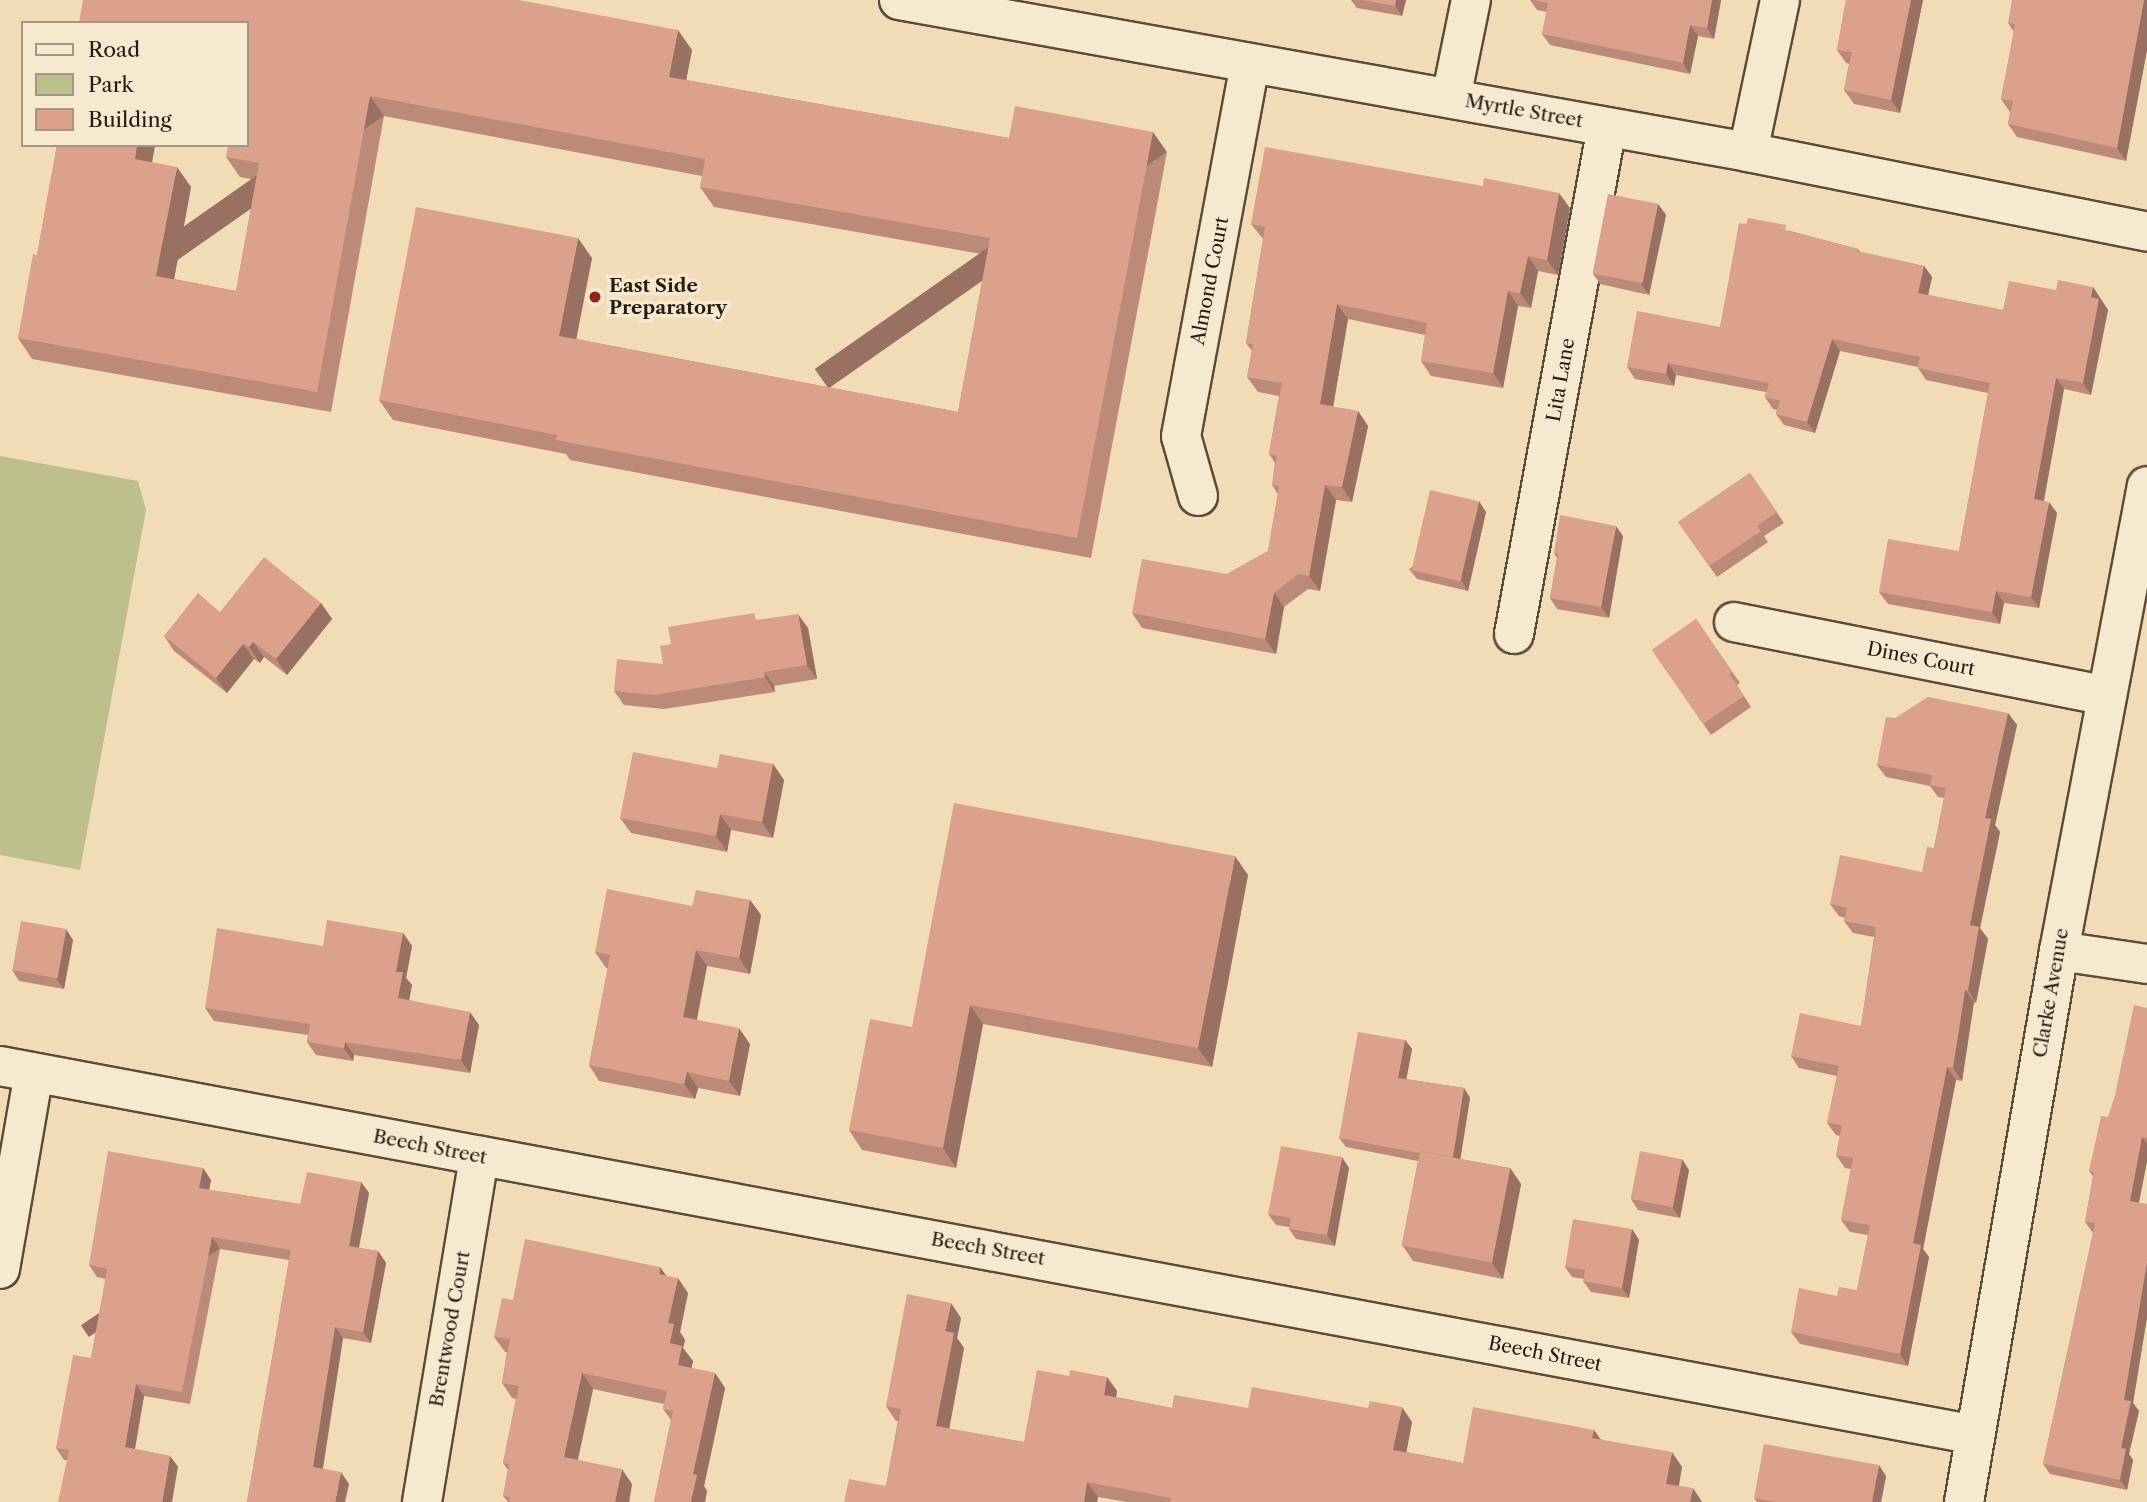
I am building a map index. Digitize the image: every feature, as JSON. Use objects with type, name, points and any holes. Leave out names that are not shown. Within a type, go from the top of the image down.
[{"type":"street","name":"Myrtle Street","points":[[899,0],[1250,65],[1748,152],[2147,232]]},
{"type":"street","points":[[1451,98],[1471,0]]},
{"type":"street","points":[[1748,152],[1780,0]]},
{"type":"street","name":"Almond Court","points":[[1198,496],[1181,436],[1250,65]]},
{"type":"street","name":"Lita Lane","points":[[1514,634],[1607,127]]},
{"type":"street","name":"Clarke Avenue","points":[[1964,1502],[2059,951],[2147,486]]},
{"type":"street","name":"Dines Court","points":[[1734,622],[2107,696]]},
{"type":"street","points":[[2059,951],[2147,964]]},
{"type":"street","points":[[0,1269],[17,1070]]},
{"type":"street","name":"Beech Street","points":[[17,1070],[1975,1435]]},
{"type":"street","name":"Brentwood Court","points":[[422,1502],[480,1156]]},
{"type":"green space","points":[[0,456],[138,481],[146,510],[80,870],[0,855]]},
{"type":"building","points":[[83,0],[519,0],[678,30],[669,77],[1009,138],[1015,106],[1153,132],[1077,538],[556,440],[557,435],[379,400],[416,207],[578,238],[559,336],[958,412],[990,238],[700,187],[705,159],[370,96],[317,392],[18,338],[33,254],[37,255],[57,147],[137,147],[135,159],[177,167],[156,276],[236,291],[259,163],[226,157],[228,147],[248,147],[248,21],[79,21]]},
{"type":"building","points":[[1363,0],[1396,0],[1395,6]]},
{"type":"building","points":[[1534,0],[1712,0],[1707,28],[1690,25],[1683,63],[1542,34],[1548,3]]},
{"type":"building","points":[[1846,0],[1911,0],[1891,100],[1844,90],[1852,52],[1837,50]]},
{"type":"building","points":[[2012,0],[2144,0],[2117,148],[2008,124],[2013,101],[2001,99],[2015,24],[2008,23]]},
{"type":"building","points":[[1265,147],[1483,186],[1484,178],[1559,193],[1547,260],[1528,256],[1520,293],[1508,291],[1493,373],[1421,361],[1427,323],[1337,304],[1320,404],[1358,411],[1342,487],[1325,485],[1309,576],[1298,574],[1274,593],[1265,639],[1132,613],[1142,559],[1227,574],[1268,551],[1279,486],[1272,485],[1277,456],[1269,454],[1282,383],[1247,377],[1253,344],[1246,343],[1265,227],[1251,224]]},
{"type":"building","points":[[1608,194],[1658,204],[1643,283],[1593,274]]},
{"type":"building","points":[[1748,218],[1786,225],[1785,230],[1858,249],[1857,251],[1924,266],[1918,293],[2003,310],[2009,281],[2056,290],[2058,280],[2093,287],[2091,297],[2099,299],[2083,383],[2056,378],[2034,499],[2049,502],[2031,597],[1996,591],[1992,612],[1879,592],[1888,539],[1959,551],[1990,383],[1918,368],[1920,357],[1832,339],[1807,422],[1776,414],[1780,401],[1765,397],[1769,383],[1668,363],[1666,374],[1627,367],[1637,311],[1720,327],[1739,223],[1746,224]]},
{"type":"building","points":[[1750,473],[1777,512],[1757,526],[1761,531],[1709,566],[1678,522]]},
{"type":"building","points":[[1430,490],[1479,501],[1460,581],[1412,570]]},
{"type":"building","points":[[1560,515],[1616,526],[1601,607],[1550,598],[1558,554],[1554,553]]},
{"type":"building","points":[[264,557],[321,603],[276,659],[253,642],[249,647],[243,644],[216,678],[164,636],[198,593],[220,612]]},
{"type":"building","points":[[754,613],[756,620],[798,614],[807,665],[764,672],[765,677],[654,695],[614,691],[617,659],[663,664],[660,646],[671,644],[668,627]]},
{"type":"building","points":[[1696,619],[1732,672],[1729,674],[1744,696],[1703,724],[1652,650]]},
{"type":"building","points":[[1928,697],[2008,713],[1985,818],[1991,819],[1970,925],[1979,927],[1968,990],[1965,990],[1953,1068],[1947,1067],[1913,1243],[1921,1245],[1900,1354],[1791,1332],[1799,1288],[1837,1296],[1839,1287],[1857,1290],[1870,1225],[1841,1220],[1853,1158],[1836,1155],[1842,1125],[1827,1123],[1839,1066],[1791,1056],[1800,1013],[1861,1026],[1876,927],[1844,921],[1847,908],[1830,904],[1840,855],[1922,872],[1927,847],[1934,848],[1946,788],[1930,785],[1932,775],[1877,765],[1886,717],[1895,718]]},
{"type":"building","points":[[633,752],[717,768],[720,754],[773,764],[762,822],[720,814],[716,836],[620,818]]},
{"type":"building","points":[[954,803],[1235,856],[1198,1048],[970,1005],[943,1148],[849,1130],[870,1019],[912,1027]]},
{"type":"building","points":[[607,889],[692,906],[696,890],[750,900],[739,958],[696,950],[683,1017],[739,1028],[729,1081],[687,1072],[684,1084],[589,1065],[610,955],[595,952]]},
{"type":"building","points":[[327,920],[403,933],[396,972],[403,972],[398,998],[470,1012],[461,1060],[345,1042],[344,1048],[307,1042],[310,1024],[205,1008],[217,928],[323,946]]},
{"type":"building","points":[[21,921],[66,929],[58,978],[12,970]]},
{"type":"building","points":[[2134,1005],[2147,1008],[2147,1138],[2142,1137],[2130,1201],[2147,1204],[2147,1262],[2124,1400],[2131,1401],[2121,1448],[2126,1449],[2120,1480],[2043,1464],[2095,1223],[2085,1222],[2094,1172],[2089,1171],[2101,1116],[2108,1117],[2115,1095]]},
{"type":"building","points":[[1358,1032],[1405,1040],[1398,1078],[1464,1088],[1453,1157],[1339,1138]]},
{"type":"building","points":[[1281,1146],[1342,1157],[1327,1235],[1289,1229],[1291,1218],[1268,1214]]},
{"type":"building","points":[[108,1151],[203,1168],[199,1188],[300,1204],[307,1172],[361,1182],[349,1246],[378,1251],[363,1332],[335,1327],[313,1467],[341,1472],[335,1502],[247,1502],[291,1250],[212,1237],[182,1392],[136,1384],[125,1447],[170,1456],[162,1502],[58,1502],[69,1450],[56,1448],[73,1355],[91,1358],[107,1269],[89,1265]]},
{"type":"building","points":[[1420,1151],[1510,1169],[1492,1263],[1402,1245]]},
{"type":"building","points":[[1640,1151],[1682,1159],[1673,1207],[1631,1199]]},
{"type":"building","points":[[1573,1219],[1632,1229],[1622,1288],[1583,1281],[1585,1270],[1565,1267]]},
{"type":"building","points":[[525,1239],[660,1267],[659,1274],[678,1278],[668,1323],[674,1324],[670,1343],[682,1346],[678,1365],[715,1373],[693,1474],[697,1475],[691,1502],[654,1502],[673,1411],[663,1409],[667,1391],[582,1373],[564,1457],[622,1469],[615,1502],[509,1502],[510,1497],[503,1496],[509,1464],[503,1463],[519,1386],[502,1383],[510,1339],[494,1337],[502,1298],[513,1300]]},
{"type":"building","points":[[907,1294],[951,1303],[945,1331],[954,1333],[936,1426],[1024,1442],[1037,1370],[1069,1376],[1070,1370],[1107,1377],[1104,1395],[1172,1408],[1174,1395],[1248,1408],[1252,1387],[1368,1408],[1370,1401],[1402,1407],[1393,1450],[1463,1463],[1473,1407],[1594,1430],[1592,1438],[1672,1452],[1666,1484],[1693,1488],[1690,1502],[1170,1502],[1171,1498],[1087,1482],[1084,1502],[844,1502],[849,1479],[886,1486],[901,1409],[886,1406]]},
{"type":"building","points":[[1764,1444],[1879,1465],[1872,1502],[1776,1502],[1754,1498]]},
{"type":"place","name":"East Side Preparatory","points":[[595,297]]}]
